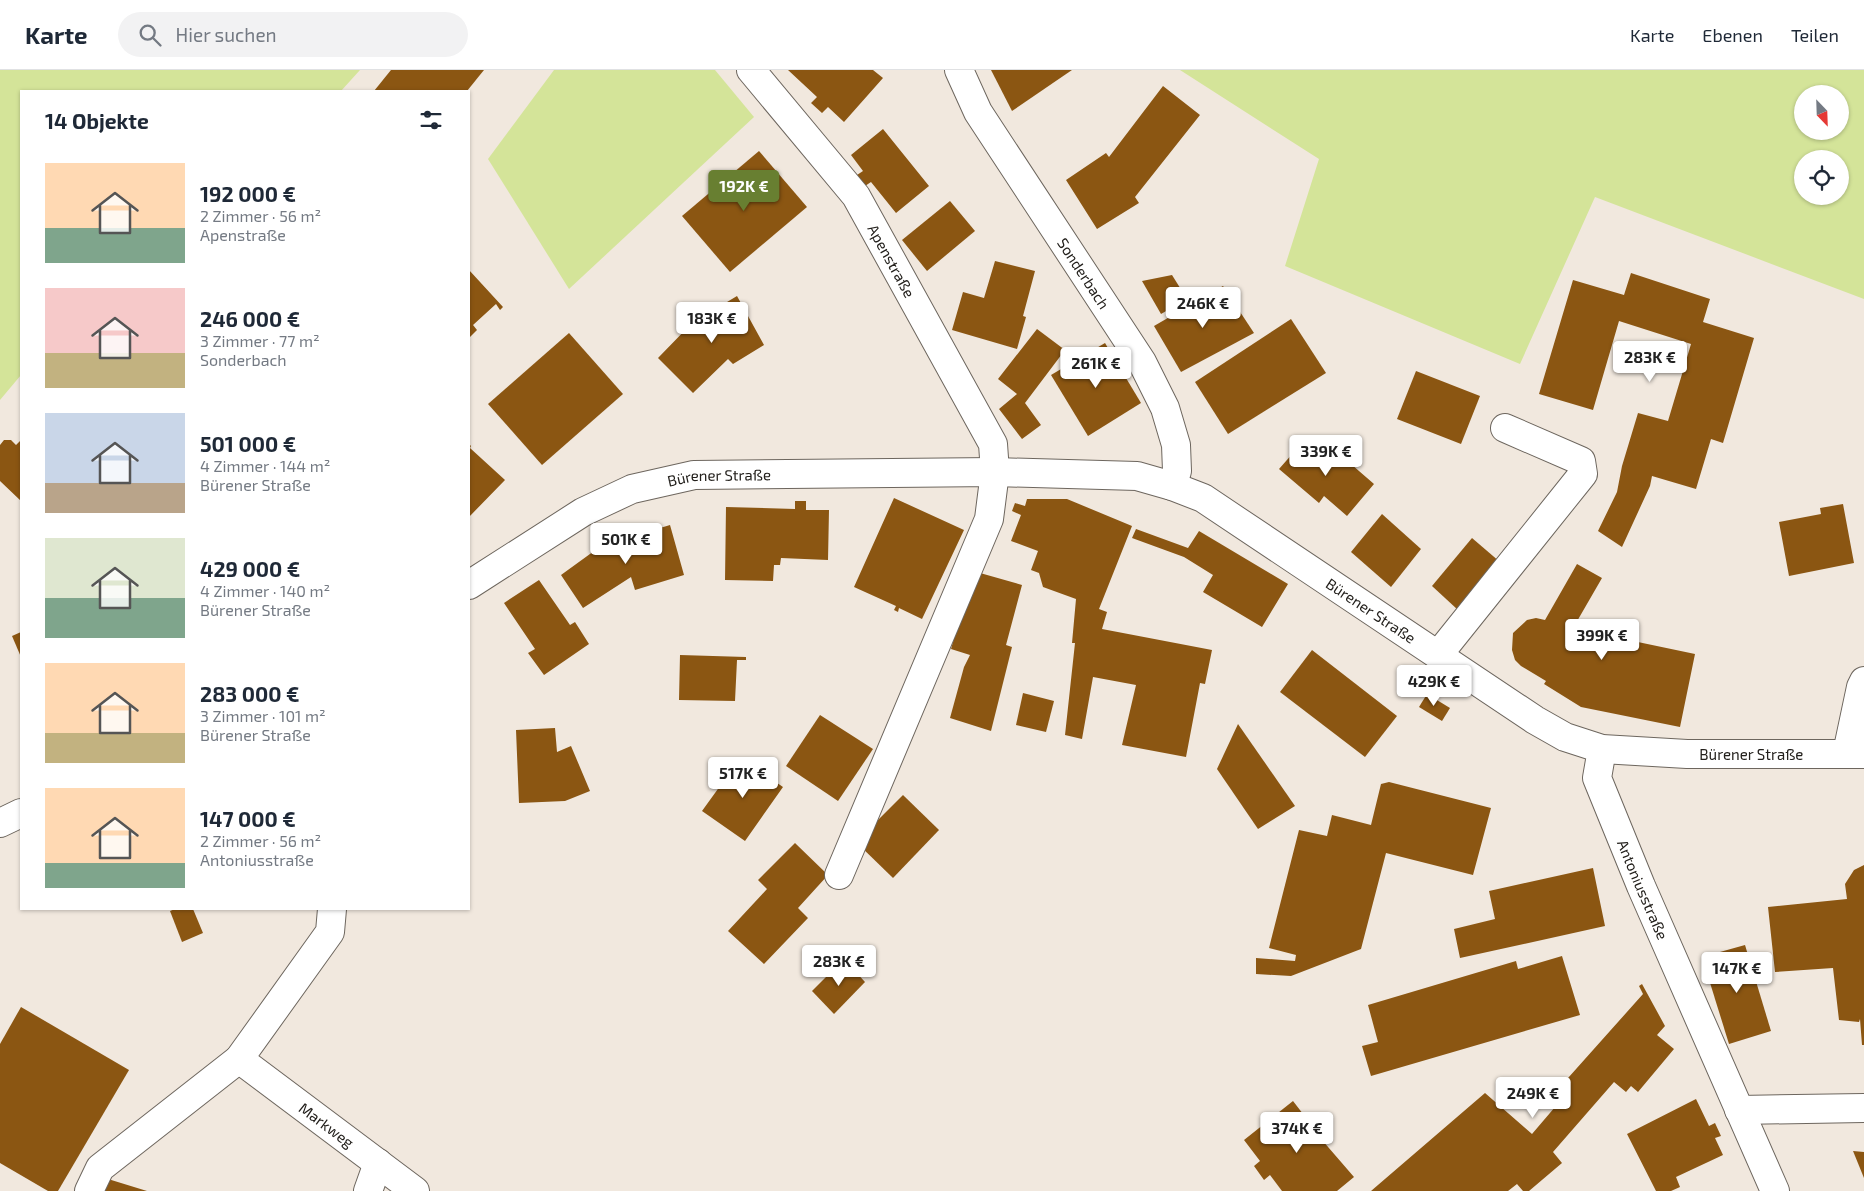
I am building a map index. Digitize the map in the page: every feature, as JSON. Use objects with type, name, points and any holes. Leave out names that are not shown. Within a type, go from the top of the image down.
[{"type":"street","name":"Apenstraße","points":[[751,70],[856,196],[993,444],[995,472]]},
{"type":"street","name":"Sonderbach","points":[[959,70],[978,112],[1142,362],[1165,408],[1176,445],[1177,471],[1172,486]]},
{"type":"street","points":[[1438,655],[1583,474],[1581,461],[1504,428]]},
{"type":"street","name":"Bürener Straße","points":[[470,584],[583,512],[632,489],[694,475],[995,472],[1137,476],[1204,498],[1535,720],[1565,737],[1602,749],[1687,754],[1855,753]]},
{"type":"street","points":[[839,875],[989,520],[995,472]]},
{"type":"street","points":[[1855,753],[1861,687],[1864,681]]},
{"type":"street","name":"Antoniusstraße","points":[[1602,749],[1598,778],[1641,886],[1776,1191]]},
{"type":"street","points":[[0,823],[20,813]]},
{"type":"street","points":[[89,1191],[100,1168],[239,1059],[330,932],[332,910]]},
{"type":"street","name":"Markweg","points":[[239,1059],[415,1191]]},
{"type":"street","points":[[1739,1110],[1864,1108]]},
{"type":"street","points":[[368,1191],[378,1163]]},
{"type":"green space","points":[[0,70],[360,70],[342,90],[20,90],[20,376],[0,400]]},
{"type":"green space","points":[[554,70],[715,70],[754,117],[569,289],[488,159]]},
{"type":"green space","points":[[1180,70],[1864,70],[1864,299],[1595,197],[1520,364],[1285,266],[1319,159]]},
{"type":"building","points":[[391,70],[484,70],[468,90],[375,90]]},
{"type":"building","points":[[788,70],[873,70],[883,78],[844,122],[828,107],[822,113],[811,103],[817,97]]},
{"type":"building","points":[[991,70],[1072,70],[1012,111]]},
{"type":"building","points":[[1163,86],[1200,115],[1135,197],[1139,203],[1097,229],[1066,180],[1106,153],[1109,157]]},
{"type":"building","points":[[883,129],[929,186],[896,213],[871,182],[865,186],[857,175],[863,171],[851,155]]},
{"type":"building","points":[[759,151],[807,207],[730,272],[682,216]]},
{"type":"building","points":[[950,201],[975,231],[927,271],[902,240]]},
{"type":"building","points":[[995,261],[1035,271],[1023,316],[1026,317],[1017,349],[952,330],[963,292],[984,298]]},
{"type":"building","points":[[470,271],[503,307],[500,310],[496,304],[473,325],[477,330],[470,337]]},
{"type":"building","points":[[1631,273],[1710,299],[1703,322],[1754,338],[1723,443],[1711,439],[1696,489],[1652,476],[1650,486],[1622,547],[1598,531],[1617,492],[1622,466],[1638,413],[1668,421],[1691,344],[1619,321],[1593,410],[1539,394],[1573,280],[1624,295]]},
{"type":"building","points":[[1172,275],[1187,299],[1161,314],[1142,281]]},
{"type":"building","points":[[1223,286],[1254,333],[1181,372],[1154,326]]},
{"type":"building","points":[[737,296],[764,345],[733,364],[728,359],[693,393],[658,358],[692,323]]},
{"type":"building","points":[[1291,319],[1326,373],[1228,434],[1195,382]]},
{"type":"building","points":[[1037,329],[1065,350],[1025,403],[1041,425],[1022,439],[999,409],[1017,394],[998,379]]},
{"type":"building","points":[[569,333],[623,394],[542,465],[488,404]]},
{"type":"building","points":[[1105,343],[1141,403],[1088,436],[1051,375]]},
{"type":"building","points":[[1416,371],[1480,396],[1461,444],[1397,419]]},
{"type":"building","points":[[1308,436],[1339,464],[1344,458],[1374,484],[1347,516],[1324,496],[1319,503],[1279,469]]},
{"type":"building","points":[[4,440],[11,440],[16,445],[20,441],[20,500],[0,481],[0,445]]},
{"type":"building","points":[[470,448],[505,480],[470,516]]},
{"type":"building","points":[[894,498],[964,530],[922,619],[899,608],[898,612],[894,610],[896,606],[854,587]]},
{"type":"building","points":[[1027,499],[1067,499],[1132,526],[1099,609],[1107,612],[1102,629],[1212,650],[1205,684],[1200,683],[1186,757],[1122,745],[1136,685],[1093,677],[1082,739],[1065,735],[1075,643],[1072,643],[1076,599],[1043,587],[1039,573],[1031,570],[1038,551],[1011,541],[1021,515],[1012,511],[1015,503],[1025,506]]},
{"type":"building","points":[[795,501],[806,501],[806,510],[829,510],[828,560],[781,558],[780,565],[774,565],[773,581],[725,580],[726,507],[795,509]]},
{"type":"building","points":[[1843,504],[1854,563],[1789,576],[1779,522],[1821,514],[1820,508]]},
{"type":"building","points":[[1382,514],[1421,549],[1391,587],[1351,552]]},
{"type":"building","points":[[670,525],[684,575],[635,590],[631,577],[583,608],[561,575],[601,546]]},
{"type":"building","points":[[1136,529],[1188,548],[1199,531],[1288,584],[1262,627],[1203,592],[1213,575],[1184,557],[1132,538]]},
{"type":"building","points":[[1472,538],[1500,562],[1458,610],[1432,586]]},
{"type":"building","points":[[1577,564],[1602,578],[1576,623],[1598,634],[1601,620],[1617,623],[1614,637],[1695,654],[1680,727],[1581,707],[1544,684],[1546,681],[1521,666],[1515,660],[1512,650],[1513,633],[1527,620],[1536,618],[1545,620]]},
{"type":"building","points":[[973,571],[1022,585],[1006,645],[1012,647],[991,731],[950,718],[964,667],[970,655],[951,649]]},
{"type":"building","points":[[539,580],[570,625],[575,622],[589,644],[544,675],[528,653],[535,649],[504,603]]},
{"type":"building","points":[[20,632],[20,655],[12,636]]},
{"type":"building","points":[[1312,650],[1397,716],[1365,757],[1280,692]]},
{"type":"building","points":[[680,655],[746,657],[746,660],[737,660],[735,701],[679,700]]},
{"type":"building","points":[[1023,693],[1054,701],[1046,732],[1016,725]]},
{"type":"building","points":[[1427,694],[1450,708],[1442,721],[1419,707]]},
{"type":"building","points":[[820,715],[873,749],[838,801],[786,766]]},
{"type":"building","points":[[1238,724],[1295,806],[1258,829],[1217,769]]},
{"type":"building","points":[[555,728],[557,752],[571,746],[590,791],[565,801],[519,803],[516,730]]},
{"type":"building","points":[[741,757],[757,769],[761,763],[769,769],[764,774],[783,787],[745,841],[702,811]]},
{"type":"building","points":[[1389,782],[1491,808],[1473,875],[1386,853],[1361,949],[1291,976],[1256,974],[1256,958],[1295,961],[1296,955],[1269,948],[1299,830],[1327,836],[1332,815],[1371,825],[1381,784]]},
{"type":"building","points":[[903,795],[939,830],[893,878],[856,842]]},
{"type":"building","points":[[795,843],[828,875],[798,908],[808,918],[764,964],[728,931],[767,889],[758,880]]},
{"type":"building","points":[[1864,865],[1864,1045],[1862,1045],[1860,1019],[1859,1022],[1839,1020],[1833,968],[1775,972],[1768,907],[1847,899],[1845,884],[1854,870]]},
{"type":"building","points":[[1593,868],[1605,926],[1460,958],[1454,929],[1495,919],[1489,891]]},
{"type":"building","points":[[193,910],[203,933],[182,942],[170,911]]},
{"type":"building","points":[[1745,945],[1771,1031],[1729,1044],[1702,957]]},
{"type":"building","points":[[1562,956],[1580,1015],[1371,1076],[1362,1046],[1378,1042],[1368,1005],[1516,961],[1518,969]]},
{"type":"building","points":[[844,959],[865,982],[834,1014],[812,991]]},
{"type":"building","points":[[1642,984],[1665,1026],[1657,1035],[1674,1049],[1638,1092],[1631,1086],[1626,1092],[1614,1082],[1553,1152],[1562,1163],[1529,1191],[1523,1191],[1517,1184],[1508,1191],[1371,1191],[1485,1093],[1532,1134],[1567,1093],[1560,1087],[1643,994],[1639,986]]},
{"type":"building","points":[[21,1007],[129,1070],[58,1191],[48,1191],[0,1163],[0,1044]]},
{"type":"building","points":[[1696,1099],[1709,1126],[1715,1123],[1721,1136],[1715,1138],[1723,1155],[1676,1177],[1680,1187],[1671,1191],[1656,1191],[1627,1134]]},
{"type":"building","points":[[1293,1101],[1310,1123],[1317,1118],[1330,1134],[1322,1140],[1354,1177],[1337,1191],[1282,1191],[1270,1175],[1264,1180],[1254,1166],[1260,1161],[1244,1140]]},
{"type":"building","points":[[1853,1151],[1864,1152],[1864,1178]]},
{"type":"building","points":[[108,1179],[147,1191],[103,1191]]}]
